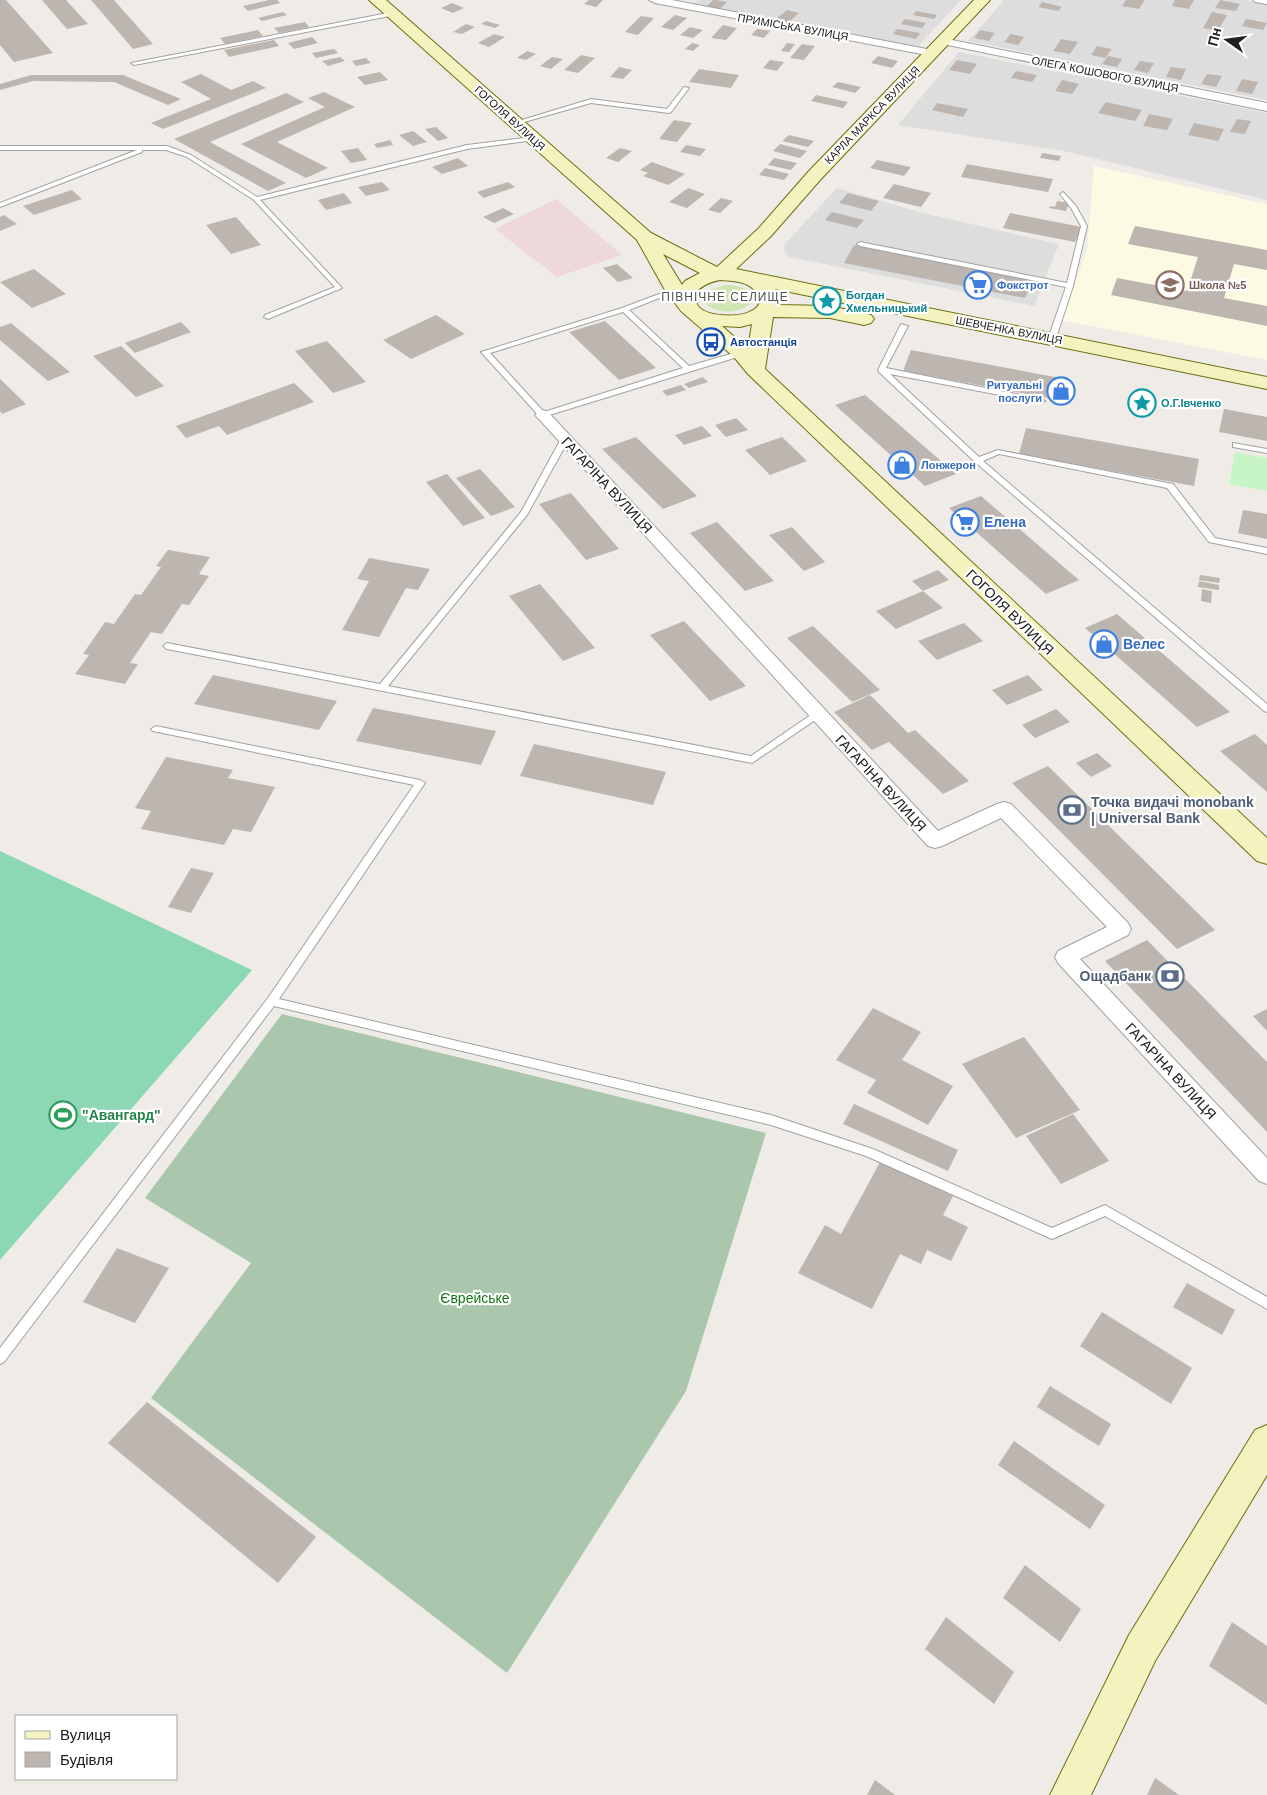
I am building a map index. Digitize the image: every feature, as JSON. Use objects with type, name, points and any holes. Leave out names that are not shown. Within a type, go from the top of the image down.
[{"type":"main road","name":"ГОГОЛЯ ВУЛИЦЯ","points":[[377,0],[644,237],[719,275]]},
{"type":"main road","name":"КАРЛА МАРКСА ВУЛИЦЯ","points":[[719,275],[765,232],[815,175],[982,0]]},
{"type":"main road","name":"КАРЛА МАРКСА ВУЛИЦЯ","points":[[752,279],[765,232]]},
{"type":"main road","name":"ГОГОЛЯ ВУЛИЦЯ","points":[[644,237],[688,307],[700,316],[1267,854]]},
{"type":"main road","name":"ГОГОЛЯ ВУЛИЦЯ","points":[[680,296],[684,295],[692,284],[704,278],[719,275],[742,276],[752,279]]},
{"type":"main road","points":[[748,362],[764,312],[771,300],[767,288],[752,279]]},
{"type":"main road","name":"ШЕВЧЕНКА ВУЛИЦЯ","points":[[752,279],[1267,384]]},
{"type":"main road","points":[[700,316],[713,320],[736,321],[764,312]]},
{"type":"main road","name":"ШЕВЧЕНКА ВУЛИЦЯ","points":[[764,312],[830,312],[1267,399]]},
{"type":"main road","points":[[1070,1795],[1142,1648],[1267,1442]]},
{"type":"street","name":"ПРИМІСЬКА ВУЛИЦЯ","points":[[654,0],[686,3],[937,47]]},
{"type":"street","points":[[1259,0],[1267,2]]},
{"type":"street","name":"ОЛЕГА КОШОВОГО ВУЛИЦЯ","points":[[937,47],[1267,107]]},
{"type":"street","name":"ГАГАРІНА ВУЛИЦЯ","points":[[543,415],[935,841],[1004,810],[1120,929],[1065,957],[1267,1174]]},
{"type":"lane","points":[[134,63],[393,14]]},
{"type":"lane","points":[[515,122],[591,102],[668,111],[686,88]]},
{"type":"lane","points":[[256,199],[467,147],[534,139]]},
{"type":"lane","points":[[0,148],[168,148],[189,156],[256,199],[338,288],[268,317]]},
{"type":"lane","points":[[0,205],[145,148]]},
{"type":"lane","points":[[1052,339],[1070,286],[1084,226],[1074,207],[1063,194]]},
{"type":"lane","points":[[860,244],[1070,286]]},
{"type":"lane","points":[[680,296],[624,309],[485,352],[543,415],[688,370],[748,362]]},
{"type":"lane","points":[[624,309],[688,370]]},
{"type":"lane","points":[[882,370],[904,326]]},
{"type":"lane","points":[[882,370],[1041,401]]},
{"type":"lane","points":[[882,370],[978,460],[1267,709]]},
{"type":"lane","points":[[382,688],[524,513],[565,439]]},
{"type":"lane","points":[[1236,445],[1267,451]]},
{"type":"lane","points":[[978,460],[998,452],[1170,486],[1212,540],[1267,551]]},
{"type":"lane","points":[[167,646],[752,760],[818,714]]},
{"type":"lane","points":[[0,1358],[272,1001],[420,783],[156,729]]},
{"type":"lane","points":[[272,1001],[771,1120],[869,1152],[1052,1234],[1105,1210],[1267,1303]]},
{"type":"shaded area","points":[[699,0],[961,0],[918,46],[691,5]]},
{"type":"shaded area","points":[[1004,0],[1246,0],[1267,4],[1267,100],[968,41]]},
{"type":"shaded area","points":[[959,52],[1267,113],[1267,200],[1064,151],[898,125]]},
{"type":"shaded area","name":"Школа №5","points":[[1094,166],[1267,204],[1267,360],[1060,320],[1087,250]]},
{"type":"shaded area","points":[[837,188],[923,213],[1059,244],[1034,306],[789,257],[785,253],[784,245]]},
{"type":"shaded area","points":[[556,199],[622,255],[557,277],[495,229]]},
{"type":"green space","points":[[725,285],[739,286],[747,290],[752,297],[752,302],[741,309],[726,312],[718,311],[706,304],[702,298],[706,291]]},
{"type":"green space","points":[[1235,452],[1267,458],[1267,491],[1229,484]]},
{"type":"green space","name":"\"Авангард\"","points":[[0,851],[252,970],[0,1260]]},
{"type":"green space","name":"Єврейське","points":[[282,1014],[766,1133],[686,1391],[507,1673],[151,1398],[251,1263],[145,1198]]},
{"type":"building","points":[[0,0],[6,0],[53,53],[14,62],[0,45]]},
{"type":"building","points":[[42,0],[66,0],[88,24],[67,29]]},
{"type":"building","points":[[91,0],[114,0],[153,44],[133,49]]},
{"type":"building","points":[[277,0],[280,3],[248,11],[243,6]]},
{"type":"building","points":[[589,0],[603,0],[596,7],[584,4]]},
{"type":"building","points":[[713,0],[727,2],[719,10],[706,7]]},
{"type":"building","points":[[1126,0],[1145,0],[1139,9],[1122,6]]},
{"type":"building","points":[[1175,0],[1194,0],[1189,9],[1172,6]]},
{"type":"building","points":[[1220,0],[1240,4],[1236,11],[1215,8]]},
{"type":"building","points":[[1042,2],[1062,7],[1058,11],[1038,7]]},
{"type":"building","points":[[452,3],[464,8],[453,13],[441,8]]},
{"type":"building","points":[[787,10],[799,13],[789,22],[777,18]]},
{"type":"building","points":[[916,11],[937,15],[934,19],[913,15]]},
{"type":"building","points":[[283,12],[287,15],[262,21],[258,18]]},
{"type":"building","points":[[1212,12],[1227,15],[1218,31],[1203,28]]},
{"type":"building","points":[[675,15],[687,18],[673,30],[661,27]]},
{"type":"building","points":[[641,16],[654,18],[638,35],[625,32]]},
{"type":"building","points":[[905,19],[926,23],[922,28],[901,24]]},
{"type":"building","points":[[1246,19],[1267,23],[1263,30],[1242,26]]},
{"type":"building","points":[[486,21],[500,25],[495,28],[481,24]]},
{"type":"building","points":[[305,22],[309,27],[279,33],[274,28]]},
{"type":"building","points":[[466,24],[475,27],[462,34],[453,32]]},
{"type":"building","points":[[723,25],[737,28],[726,40],[711,38]]},
{"type":"building","points":[[690,27],[703,30],[693,38],[680,35]]},
{"type":"building","points":[[757,29],[770,31],[764,38],[751,35]]},
{"type":"building","points":[[897,29],[920,33],[916,39],[893,34]]},
{"type":"building","points":[[258,30],[263,36],[225,44],[220,38]]},
{"type":"building","points":[[980,30],[995,33],[989,41],[974,38]]},
{"type":"building","points":[[494,34],[505,37],[489,47],[478,43]]},
{"type":"building","points":[[1011,34],[1024,37],[1018,45],[1004,42]]},
{"type":"building","points":[[312,37],[318,43],[294,49],[288,43]]},
{"type":"building","points":[[1061,39],[1078,42],[1070,54],[1053,51]]},
{"type":"building","points":[[274,40],[279,46],[229,57],[224,50]]},
{"type":"building","points":[[692,43],[700,45],[693,51],[685,49]]},
{"type":"building","points":[[787,43],[795,44],[789,52],[781,51]]},
{"type":"building","points":[[802,44],[815,46],[804,60],[790,58]]},
{"type":"building","points":[[1097,46],[1112,49],[1105,58],[1091,55]]},
{"type":"building","points":[[334,49],[338,53],[316,58],[312,53]]},
{"type":"building","points":[[527,51],[536,54],[526,60],[517,58]]},
{"type":"building","points":[[581,55],[595,58],[578,73],[564,70]]},
{"type":"building","points":[[878,56],[898,61],[892,68],[871,63]]},
{"type":"building","points":[[1108,56],[1122,59],[1117,67],[1102,64]]},
{"type":"building","points":[[340,57],[345,61],[328,66],[322,61]]},
{"type":"building","points":[[552,57],[563,59],[551,69],[540,66]]},
{"type":"building","points":[[366,58],[371,63],[356,66],[352,61]]},
{"type":"building","points":[[770,60],[784,62],[777,71],[763,68]]},
{"type":"building","points":[[957,60],[977,64],[970,74],[949,70]]},
{"type":"building","points":[[1140,61],[1154,63],[1148,73],[1134,70]]},
{"type":"building","points":[[619,67],[632,70],[623,79],[610,77]]},
{"type":"building","points":[[1171,67],[1186,69],[1181,80],[1166,77]]},
{"type":"building","points":[[699,69],[739,75],[731,88],[689,82]]},
{"type":"building","points":[[1016,71],[1037,75],[1032,82],[1011,78]]},
{"type":"building","points":[[380,72],[388,80],[365,85],[357,77]]},
{"type":"building","points":[[201,74],[231,90],[253,81],[266,88],[163,129],[151,123],[211,99],[181,82]]},
{"type":"building","points":[[1207,74],[1222,76],[1216,87],[1201,84]]},
{"type":"building","points":[[31,75],[123,75],[181,99],[168,105],[114,82],[33,81],[0,90],[0,84]]},
{"type":"building","points":[[1242,79],[1258,82],[1252,94],[1236,91]]},
{"type":"building","points":[[1062,80],[1079,84],[1072,94],[1055,91]]},
{"type":"building","points":[[838,82],[861,87],[855,93],[832,87]]},
{"type":"building","points":[[324,92],[355,107],[277,142],[328,168],[306,178],[241,144],[325,107],[308,98]]},
{"type":"building","points":[[286,93],[304,102],[210,142],[286,183],[268,191],[174,139]]},
{"type":"building","points":[[816,95],[848,102],[843,108],[811,101]]},
{"type":"building","points":[[1106,102],[1142,110],[1135,121],[1098,113]]},
{"type":"building","points":[[937,103],[968,109],[963,117],[932,110]]},
{"type":"building","points":[[1149,114],[1173,119],[1167,130],[1143,126]]},
{"type":"building","points":[[1237,119],[1251,121],[1245,134],[1230,132]]},
{"type":"building","points":[[674,120],[692,123],[677,142],[659,139]]},
{"type":"building","points":[[1194,123],[1224,129],[1218,141],[1188,135]]},
{"type":"building","points":[[436,127],[448,138],[438,141],[425,129]]},
{"type":"building","points":[[413,131],[427,142],[413,146],[399,135]]},
{"type":"building","points":[[789,135],[814,141],[808,147],[782,141]]},
{"type":"building","points":[[390,140],[393,145],[377,148],[374,144]]},
{"type":"building","points":[[780,144],[807,151],[800,158],[773,151]]},
{"type":"building","points":[[686,145],[706,149],[700,156],[680,152]]},
{"type":"building","points":[[358,148],[367,160],[351,163],[341,151]]},
{"type":"building","points":[[620,148],[632,151],[618,162],[606,158]]},
{"type":"building","points":[[1042,153],[1061,156],[1059,161],[1040,158]]},
{"type":"building","points":[[458,158],[468,166],[442,174],[432,167]]},
{"type":"building","points":[[774,158],[797,163],[791,170],[768,165]]},
{"type":"building","points":[[877,160],[911,167],[904,176],[870,168]]},
{"type":"building","points":[[652,162],[685,174],[668,185],[643,176],[648,173],[640,170]]},
{"type":"building","points":[[967,164],[1053,179],[1048,192],[961,177]]},
{"type":"building","points":[[765,168],[789,174],[784,180],[759,175]]},
{"type":"building","points":[[382,182],[390,190],[366,196],[358,187]]},
{"type":"building","points":[[508,182],[515,187],[484,198],[477,192]]},
{"type":"building","points":[[894,184],[931,193],[921,207],[883,198]]},
{"type":"building","points":[[688,188],[705,194],[687,208],[669,202]]},
{"type":"building","points":[[72,190],[82,199],[34,215],[23,206]]},
{"type":"building","points":[[344,193],[352,203],[326,210],[318,200]]},
{"type":"building","points":[[848,193],[879,201],[871,211],[839,203]]},
{"type":"building","points":[[721,198],[733,201],[720,213],[708,210]]},
{"type":"building","points":[[1057,201],[1069,203],[1066,211],[1049,208],[1050,206],[1055,207]]},
{"type":"building","points":[[503,208],[514,214],[494,223],[483,217]]},
{"type":"building","points":[[832,212],[864,220],[857,228],[825,220]]},
{"type":"building","points":[[1010,213],[1082,227],[1075,242],[1003,228]]},
{"type":"building","points":[[4,215],[17,224],[0,231],[0,217]]},
{"type":"building","points":[[236,217],[261,245],[231,254],[206,225]]},
{"type":"building","points":[[1135,226],[1267,250],[1267,270],[1234,264],[1224,298],[1267,306],[1267,326],[1111,295],[1117,278],[1187,291],[1198,257],[1128,244]]},
{"type":"building","points":[[854,245],[1033,280],[1025,298],[844,263]]},
{"type":"building","points":[[617,264],[633,278],[618,282],[603,268]]},
{"type":"building","points":[[34,269],[66,294],[32,308],[0,282]]},
{"type":"building","points":[[436,315],[465,334],[411,359],[383,340]]},
{"type":"building","points":[[605,321],[656,368],[619,380],[569,332]]},
{"type":"building","points":[[181,322],[191,332],[135,353],[125,343]]},
{"type":"building","points":[[11,323],[70,372],[48,381],[0,340],[0,327]]},
{"type":"building","points":[[327,341],[366,382],[333,393],[295,351]]},
{"type":"building","points":[[121,346],[164,386],[136,397],[93,356]]},
{"type":"building","points":[[911,350],[1060,378],[1057,387],[1066,389],[1064,395],[1055,393],[1053,399],[903,371]]},
{"type":"building","points":[[703,377],[708,382],[689,388],[684,384]]},
{"type":"building","points":[[0,379],[26,404],[2,414],[0,411]]},
{"type":"building","points":[[294,383],[314,402],[227,435],[219,426],[186,438],[176,426]]},
{"type":"building","points":[[681,385],[686,390],[667,396],[662,391]]},
{"type":"building","points":[[865,395],[956,474],[925,486],[835,405]]},
{"type":"building","points":[[1224,409],[1267,417],[1267,441],[1219,432]]},
{"type":"building","points":[[736,418],[748,430],[726,437],[715,425]]},
{"type":"building","points":[[702,426],[712,436],[684,445],[675,435]]},
{"type":"building","points":[[1026,428],[1199,459],[1194,486],[1019,454]]},
{"type":"building","points":[[636,437],[697,496],[663,509],[602,449]]},
{"type":"building","points":[[782,437],[807,461],[770,475],[745,450]]},
{"type":"building","points":[[480,469],[515,507],[491,516],[456,478]]},
{"type":"building","points":[[447,474],[485,518],[463,526],[426,482]]},
{"type":"building","points":[[571,493],[619,549],[586,560],[539,504]]},
{"type":"building","points":[[981,496],[1079,580],[1046,594],[949,508]]},
{"type":"building","points":[[1243,510],[1267,514],[1267,539],[1238,533]]},
{"type":"building","points":[[717,522],[774,581],[745,591],[690,533]]},
{"type":"building","points":[[792,527],[825,562],[804,571],[769,535]]},
{"type":"building","points":[[168,550],[210,557],[199,574],[209,576],[189,605],[182,604],[162,634],[151,632],[130,663],[138,664],[125,684],[75,674],[89,655],[83,654],[105,622],[114,624],[135,594],[141,595],[161,567],[156,566]]},
{"type":"building","points":[[369,558],[430,569],[418,590],[406,588],[379,637],[342,630],[369,581],[357,579]]},
{"type":"building","points":[[938,570],[949,580],[923,591],[912,581]]},
{"type":"building","points":[[1200,575],[1220,578],[1219,583],[1199,580]]},
{"type":"building","points":[[1199,581],[1219,585],[1219,590],[1198,587]]},
{"type":"building","points":[[540,584],[595,648],[563,661],[509,596]]},
{"type":"building","points":[[1202,589],[1212,591],[1211,603],[1201,601]]},
{"type":"building","points":[[923,591],[943,608],[896,629],[876,611]]},
{"type":"building","points":[[1117,614],[1230,712],[1197,727],[1085,628]]},
{"type":"building","points":[[684,621],[746,686],[710,701],[650,635]]},
{"type":"building","points":[[964,623],[983,641],[937,660],[918,641]]},
{"type":"building","points":[[813,626],[880,690],[852,702],[787,638]]},
{"type":"building","points":[[213,675],[337,701],[319,730],[194,704]]},
{"type":"building","points":[[1028,675],[1043,690],[1007,705],[992,690]]},
{"type":"building","points":[[870,695],[908,733],[915,730],[969,781],[943,794],[889,742],[872,750],[834,712]]},
{"type":"building","points":[[373,708],[496,731],[481,765],[356,741]]},
{"type":"building","points":[[1056,709],[1070,722],[1035,738],[1022,725]]},
{"type":"building","points":[[1255,734],[1267,745],[1267,792],[1220,751]]},
{"type":"building","points":[[534,744],[666,772],[653,805],[520,776]]},
{"type":"building","points":[[1097,753],[1112,766],[1091,777],[1076,763]]},
{"type":"building","points":[[166,757],[233,770],[228,778],[275,787],[251,832],[233,829],[224,845],[141,829],[151,811],[135,808]]},
{"type":"building","points":[[1048,766],[1215,930],[1177,949],[1012,783]]},
{"type":"building","points":[[191,868],[214,873],[191,913],[168,907]]},
{"type":"building","points":[[1147,940],[1267,1062],[1267,1132],[1105,961]]},
{"type":"building","points":[[873,1008],[921,1032],[902,1060],[953,1086],[928,1125],[867,1093],[876,1080],[836,1060]]},
{"type":"building","points":[[1267,1009],[1267,1031],[1253,1016]]},
{"type":"building","points":[[1024,1037],[1080,1110],[1016,1138],[962,1064]]},
{"type":"building","points":[[854,1104],[958,1150],[948,1171],[843,1124]]},
{"type":"building","points":[[1073,1114],[1109,1161],[1061,1184],[1026,1136]]},
{"type":"building","points":[[880,1162],[953,1196],[943,1215],[968,1227],[951,1261],[927,1250],[921,1264],[900,1254],[872,1309],[798,1273],[825,1225],[841,1234]]},
{"type":"building","points":[[117,1248],[169,1268],[135,1323],[83,1302]]},
{"type":"building","points":[[1187,1283],[1235,1310],[1222,1335],[1173,1307]]},
{"type":"building","points":[[1102,1312],[1192,1368],[1171,1404],[1080,1346]]},
{"type":"building","points":[[1050,1386],[1111,1424],[1099,1446],[1037,1407]]},
{"type":"building","points":[[147,1402],[316,1537],[278,1583],[108,1443]]},
{"type":"building","points":[[1014,1441],[1105,1505],[1090,1529],[998,1465]]},
{"type":"building","points":[[1025,1565],[1081,1609],[1060,1642],[1003,1598]]},
{"type":"building","points":[[946,1617],[1014,1672],[994,1704],[925,1649]]},
{"type":"building","points":[[1232,1622],[1267,1646],[1267,1705],[1209,1666]]},
{"type":"building","points":[[1155,1778],[1179,1795],[1147,1795]]},
{"type":"building","points":[[875,1780],[895,1795],[867,1795]]},
{"type":"place","name":"Фокстрот","points":[[978,285]]},
{"type":"place","name":"Школа №5","points":[[1170,285]]},
{"type":"place","name":"Богдан Хмельницький","points":[[827,301]]},
{"type":"place","name":"Автостанція","points":[[711,342]]},
{"type":"place","name":"Ритуальні послуги","points":[[1061,391]]},
{"type":"place","name":"О.Г.Івченко","points":[[1142,403]]},
{"type":"place","name":"Лонжерон","points":[[902,465]]},
{"type":"place","name":"Елена","points":[[965,522]]},
{"type":"place","name":"Велес","points":[[1104,644]]},
{"type":"place","name":"Точка видачі monobank | Universal Bank","points":[[1072,810]]},
{"type":"place","name":"Ощадбанк","points":[[1170,976]]},
{"type":"place","name":"\"Авангард\"","points":[[63,1115]]},
{"type":"district","name":"ПІВНІЧНЕ СЕЛИЩЕ","points":[[725,297]]}]
